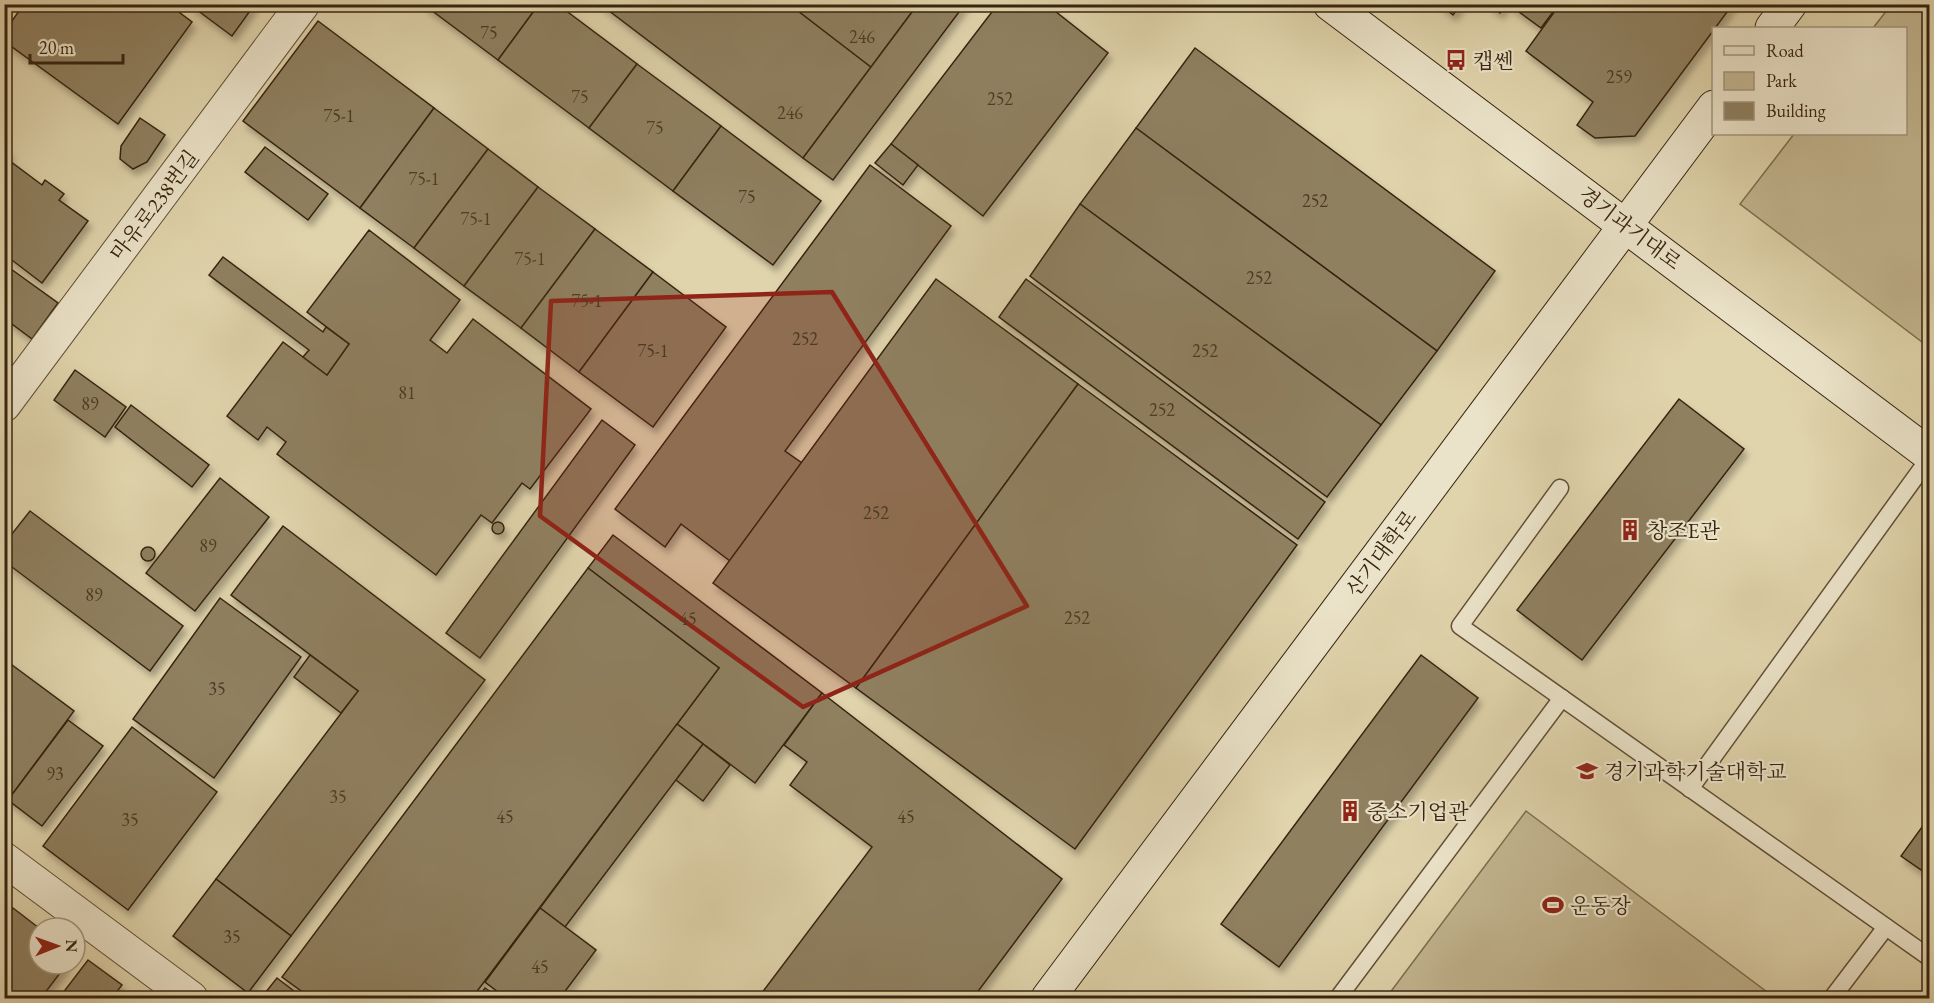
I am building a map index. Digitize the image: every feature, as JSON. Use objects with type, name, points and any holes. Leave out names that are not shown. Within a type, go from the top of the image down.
[{"type":"street","name":"마유로238번길","points":[[4,405],[303,4]]},
{"type":"street","name":"경기과기대로","points":[[1330,4],[1626,225],[1929,456]]},
{"type":"street","points":[[1773,27],[1790,4]]},
{"type":"street","name":"산기대학로","points":[[1048,999],[1712,108]]},
{"type":"street","points":[[4,859],[191,999]]},
{"type":"lane","points":[[1690,789],[1929,456]]},
{"type":"lane","points":[[1560,488],[1460,626],[1929,958]]},
{"type":"lane","points":[[1338,999],[1562,698]]},
{"type":"lane","points":[[1832,999],[1886,927]]},
{"type":"highlighted area","points":[[832,292],[1027,606],[803,707],[540,516],[551,301]]},
{"type":"green space","points":[[1891,5],[1929,5],[1930,332],[1922,342],[1740,204],[1793,135],[1907,135],[1907,27],[1874,27]]},
{"type":"green space","name":"운동장","points":[[1526,811],[1775,998],[1386,998]]},
{"type":"building","points":[[24,4],[168,4],[192,22],[118,124],[4,41],[4,32]]},
{"type":"building","points":[[189,4],[255,4],[232,36]]},
{"type":"building","points":[[423,4],[539,4],[498,60]]},
{"type":"building","points":[[539,4],[557,4],[637,64],[589,128],[498,60]]},
{"type":"building","points":[[600,4],[789,4],[871,67],[803,158]]},
{"type":"building","points":[[789,4],[918,4],[871,67]]},
{"type":"building","points":[[918,4],[965,4],[833,180],[803,158]]},
{"type":"building","points":[[998,4],[1046,4],[1108,53],[983,216],[891,144]]},
{"type":"building","points":[[1440,4],[1461,4],[1453,15]]},
{"type":"building","points":[[1488,4],[1506,4],[1500,13]]},
{"type":"building","points":[[1508,4],[1559,4],[1541,28]]},
{"type":"building","points":[[1560,4],[1733,4],[1716,27],[1712,27],[1712,32],[1635,136],[1595,138],[1577,125],[1593,102],[1526,51]]},
{"type":"building","points":[[318,21],[434,108],[360,208],[243,121]]},
{"type":"building","points":[[1195,48],[1495,271],[1437,351],[1136,128]]},
{"type":"building","points":[[637,64],[721,126],[673,191],[589,128]]},
{"type":"building","points":[[434,108],[488,149],[414,248],[360,208]]},
{"type":"building","points":[[140,118],[165,135],[147,162],[133,169],[120,159],[121,146]]},
{"type":"building","points":[[721,126],[821,201],[773,265],[673,191]]},
{"type":"building","points":[[1136,128],[1437,351],[1381,425],[1080,204]]},
{"type":"building","points":[[891,144],[918,165],[903,185],[875,163]]},
{"type":"building","points":[[265,147],[328,194],[308,220],[245,172]]},
{"type":"building","points":[[4,148],[10,152],[6,158],[42,185],[45,180],[64,194],[59,200],[88,221],[42,283],[4,254]]},
{"type":"building","points":[[488,149],[538,187],[464,286],[414,248]]},
{"type":"building","points":[[870,165],[951,226],[785,451],[802,463],[730,561],[681,524],[665,547],[615,509]]},
{"type":"building","points":[[538,187],[595,229],[521,328],[464,286]]},
{"type":"building","points":[[1080,204],[1381,425],[1327,497],[1030,276]]},
{"type":"building","points":[[595,229],[653,272],[579,372],[521,328]]},
{"type":"building","points":[[369,230],[460,300],[430,340],[447,353],[473,319],[591,409],[530,489],[522,483],[492,523],[481,515],[436,575],[277,454],[286,442],[267,427],[258,440],[227,416],[283,342],[327,375],[349,344],[307,312]]},
{"type":"building","points":[[223,257],[323,332],[326,327],[349,344],[327,375],[303,357],[309,350],[209,275]]},
{"type":"building","points":[[4,264],[58,303],[32,339],[4,318]]},
{"type":"building","points":[[653,272],[726,327],[653,427],[579,372]]},
{"type":"building","points":[[936,279],[1078,384],[856,688],[713,583]]},
{"type":"building","points":[[1026,279],[1325,502],[1298,539],[999,317]]},
{"type":"building","points":[[75,370],[126,407],[105,437],[54,400]]},
{"type":"building","points":[[1078,384],[1297,545],[1075,849],[856,688]]},
{"type":"building","name":"창조E관","points":[[1679,399],[1744,449],[1582,660],[1517,610]]},
{"type":"building","points":[[131,405],[209,465],[192,487],[115,427]]},
{"type":"building","points":[[602,420],[635,445],[480,658],[446,633]]},
{"type":"building","points":[[220,478],[269,517],[195,611],[146,573]]},
{"type":"building","points":[[30,511],[183,626],[150,671],[4,561],[4,544]]},
{"type":"building","points":[[500,522],[504,528],[500,534],[496,534],[492,526]]},
{"type":"building","points":[[283,526],[485,680],[291,936],[216,879],[358,691],[231,595]]},
{"type":"building","points":[[613,535],[822,693],[755,783],[677,724],[719,668],[588,568]]},
{"type":"building","points":[[148,547],[153,549],[155,554],[153,559],[148,561],[143,559],[141,554],[143,549]]},
{"type":"building","points":[[588,568],[719,668],[472,998],[311,998],[282,977]]},
{"type":"building","points":[[220,598],[301,657],[214,778],[133,719]]},
{"type":"building","points":[[310,655],[358,691],[341,713],[294,677]]},
{"type":"building","name":"중소기업관","points":[[1421,655],[1478,698],[1279,967],[1221,924]]},
{"type":"building","points":[[4,659],[74,711],[8,800],[4,798]]},
{"type":"building","points":[[822,693],[1062,879],[973,998],[758,998],[872,847],[790,785],[807,762],[784,745]]},
{"type":"building","points":[[68,720],[103,746],[42,826],[8,800]]},
{"type":"building","points":[[677,724],[703,744],[565,927],[540,908]]},
{"type":"building","points":[[132,727],[217,792],[128,910],[43,846]]},
{"type":"building","points":[[703,744],[730,765],[703,801],[676,780]]},
{"type":"building","points":[[1930,816],[1930,876],[1901,856]]},
{"type":"building","points":[[216,879],[291,936],[248,993],[173,936]]},
{"type":"building","points":[[13,908],[27,919],[27,976],[58,976],[41,998],[4,998],[4,920]]},
{"type":"building","points":[[540,908],[596,950],[560,998],[506,998],[485,982]]},
{"type":"building","points":[[87,961],[122,985],[112,998],[59,998],[76,976],[87,976]]},
{"type":"building","points":[[277,978],[303,998],[261,998]]},
{"type":"building","points":[[485,988],[500,998],[478,998]]},
{"type":"place","name":"캡쎈","points":[[1456,60]]},
{"type":"place","name":"창조E관","points":[[1630,530]]},
{"type":"place","name":"경기과학기술대학교","points":[[1587,771]]},
{"type":"place","name":"중소기업관","points":[[1350,811]]},
{"type":"place","name":"운동장","points":[[1553,905]]}]
